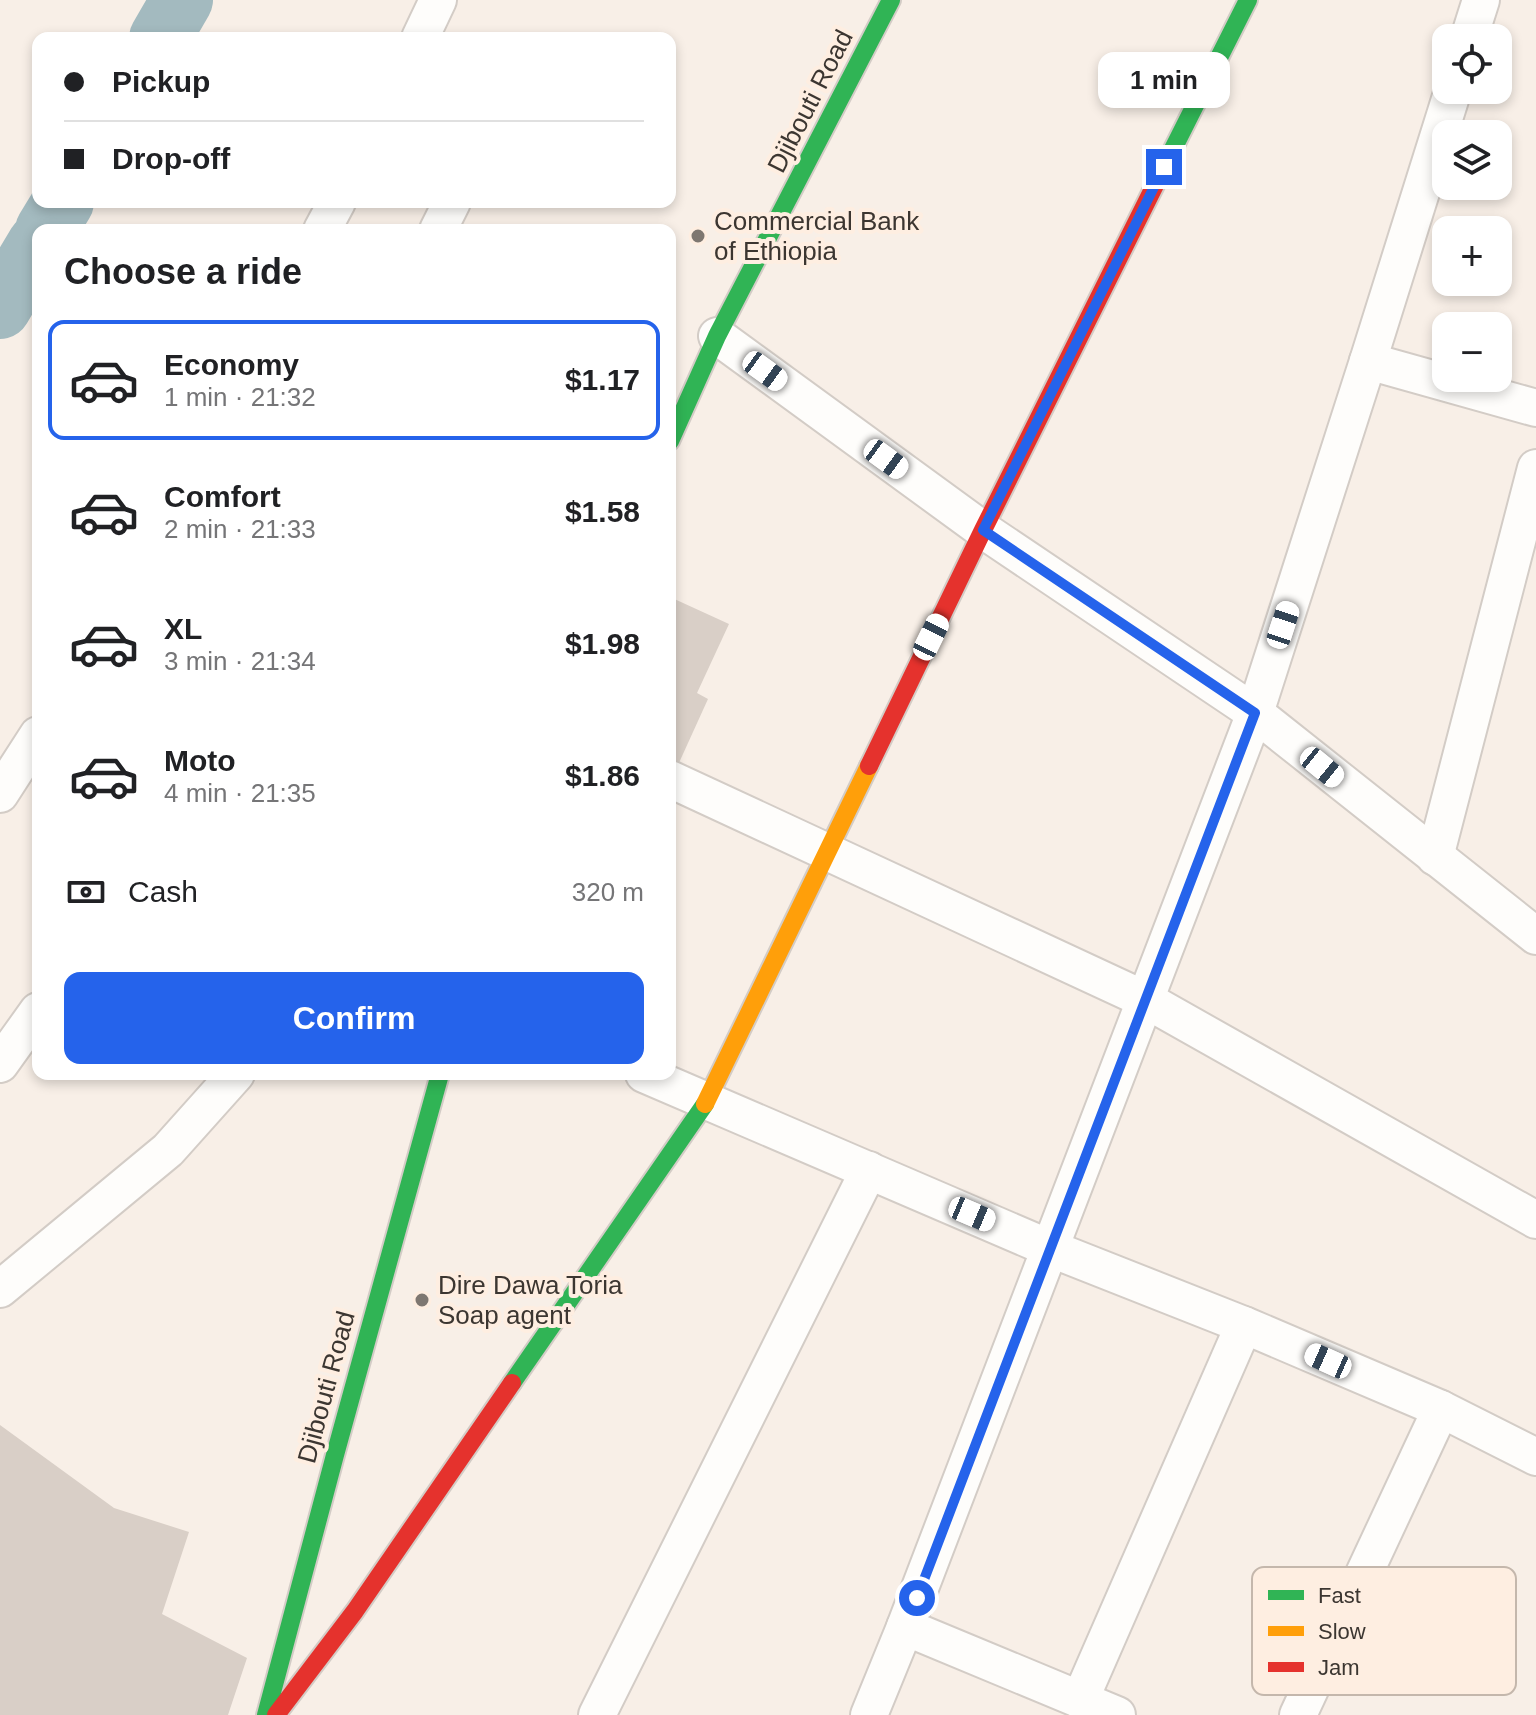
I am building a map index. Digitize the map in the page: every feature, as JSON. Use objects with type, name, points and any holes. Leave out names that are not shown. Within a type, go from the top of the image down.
[{"type":"street","points":[[423,32],[438,0]]},
{"type":"street","name":"Djibouti Road","points":[[676,428],[717,336],[891,0]]},
{"type":"street","points":[[276,1715],[355,1611],[707,1101],[983,530],[1248,0]]},
{"type":"street","points":[[1473,24],[1481,0]]},
{"type":"street","points":[[869,1715],[1255,713],[1449,104]]},
{"type":"street","points":[[717,336],[983,530],[1255,713],[1536,936]]},
{"type":"street","points":[[1368,361],[1536,408]]},
{"type":"street","points":[[1435,857],[1536,468]]},
{"type":"street","points":[[0,794],[32,744]]},
{"type":"street","points":[[676,782],[1146,1000],[1536,1220]]},
{"type":"street","points":[[0,1064],[32,1019]]},
{"type":"street","points":[[0,1289],[168,1150],[231,1080]]},
{"type":"street","name":"Djibouti Road","points":[[266,1715],[438,1080]]},
{"type":"street","points":[[658,1080],[1049,1248],[1244,1325],[1441,1409],[1536,1457]]},
{"type":"street","points":[[597,1715],[869,1170]]},
{"type":"street","points":[[1080,1700],[1244,1325]]},
{"type":"street","points":[[1367,1567],[1441,1409]]},
{"type":"street","points":[[905,1627],[1117,1715]]},
{"type":"street","points":[[1298,1715],[1307,1695]]},
{"type":"building","points":[[676,600],[729,624],[697,693],[708,699],[678,765]]},
{"type":"building","points":[[0,1425],[114,1508],[189,1532],[162,1614],[247,1658],[228,1715],[0,1715]]},
{"type":"waterway","points":[[163,32],[182,0]]},
{"type":"waterway","points":[[50,224],[59,208]]},
{"type":"waterway","points":[[0,308],[32,254]]},
{"type":"traffic: fast","points":[[676,428],[717,336],[891,0]]},
{"type":"traffic: fast","points":[[1168,159],[1248,0]]},
{"type":"traffic: fast","points":[[266,1715],[438,1080]]},
{"type":"traffic: fast","points":[[512,1383],[705,1104]]},
{"type":"traffic: slow","points":[[705,1104],[869,766]]},
{"type":"traffic: jam","points":[[869,766],[1168,159]]},
{"type":"traffic: jam","points":[[276,1715],[355,1611],[512,1383]]},
{"type":"place","name":"Commercial Bank of Ethiopia","points":[[698,236]]},
{"type":"place","name":"Dire Dawa Toria Soap agent","points":[[422,1300]]},
{"type":"route","points":[[917,1598],[1255,713],[983,530],[1164,167]]}]
